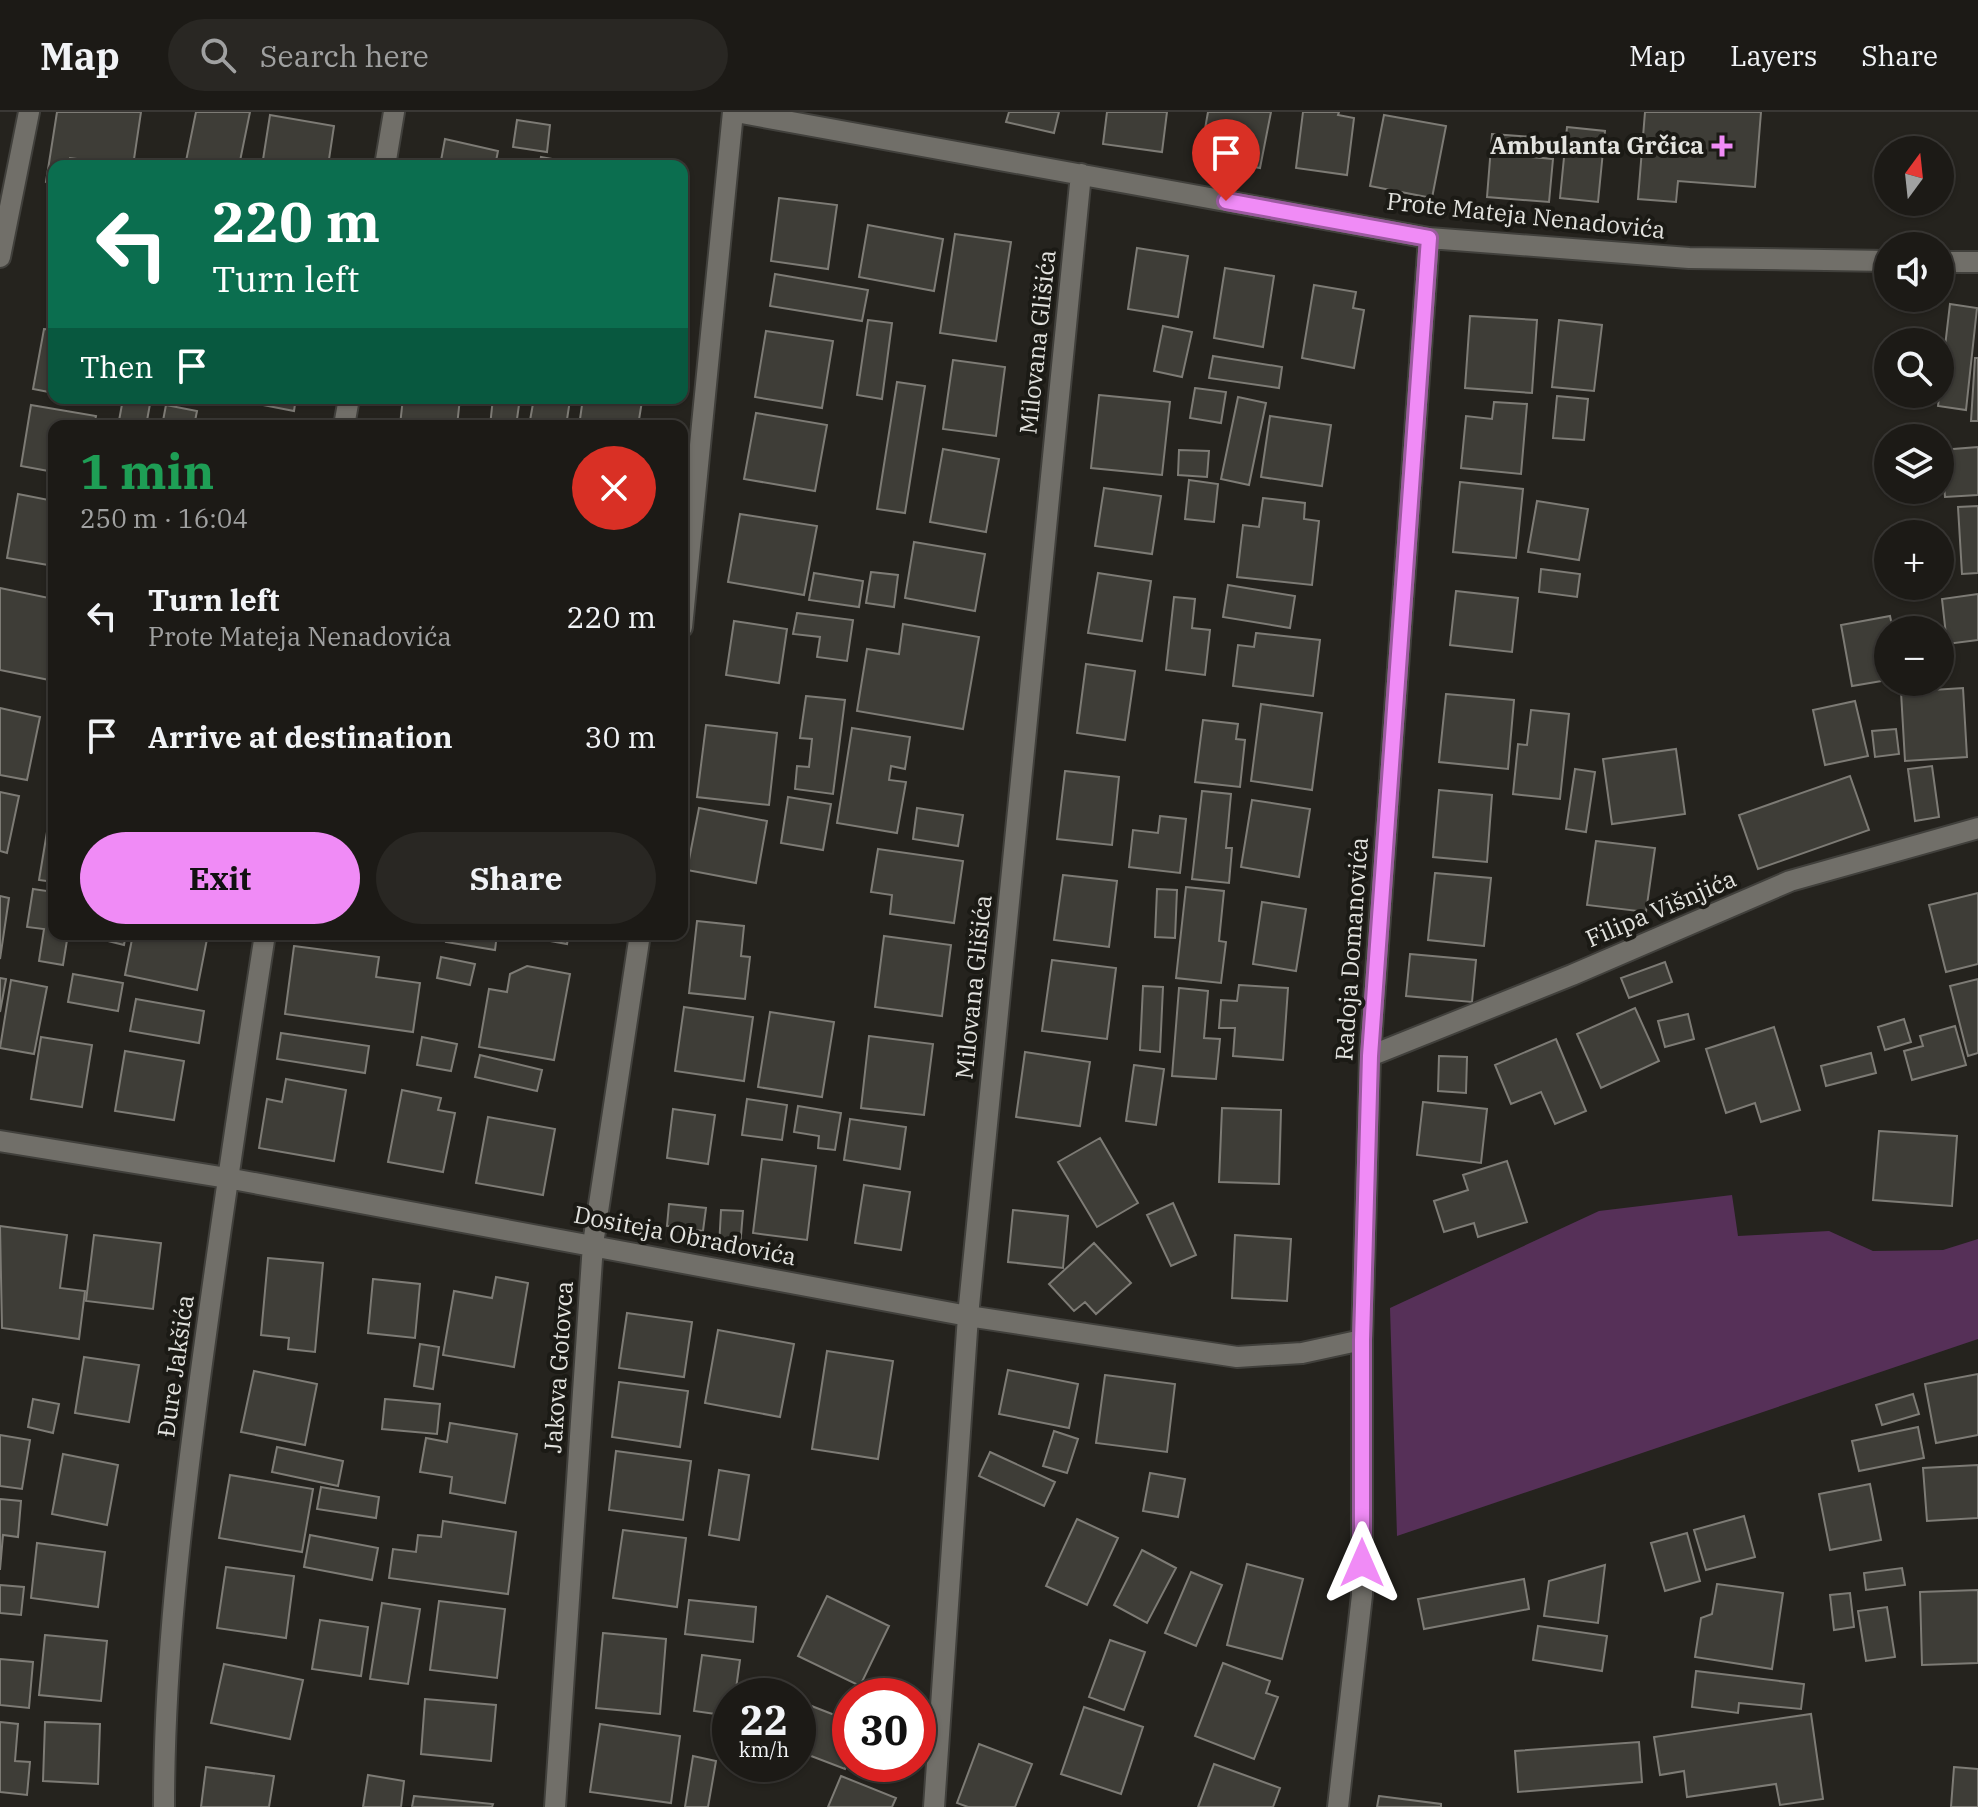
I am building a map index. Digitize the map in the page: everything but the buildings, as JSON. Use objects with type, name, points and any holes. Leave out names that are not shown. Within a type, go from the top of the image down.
[{"type":"street","points":[[0,257],[10,149],[29,112]]},
{"type":"street","points":[[386,160],[394,112]]},
{"type":"street","points":[[688,569],[735,112]]},
{"type":"street","name":"Prote Mateja Nenadovića","points":[[735,112],[1429,238],[1689,258],[1874,261]]},
{"type":"street","name":"Milovana Glišića","points":[[934,1807],[968,1316],[1081,174]]},
{"type":"street","name":"Radoja Domanovića","points":[[1338,1807],[1362,1595],[1362,1340],[1370,1056],[1429,238]]},
{"type":"street","points":[[1954,262],[1978,262]]},
{"type":"street","name":"Filipa Višnjića","points":[[1370,1056],[1572,975],[1790,881],[1978,828]]},
{"type":"street","name":"Đure Jakšića","points":[[164,1807],[164,1728],[174,1575],[227,1178],[264,940]]},
{"type":"street","name":"Jakova Gotovca","points":[[555,1807],[593,1244],[639,940]]},
{"type":"street","name":"Dositeja Obradovića","points":[[0,1141],[593,1244],[968,1316],[1237,1357],[1302,1353],[1362,1340]]},
{"type":"shaded area","points":[[1732,1195],[1738,1236],[1829,1231],[1873,1251],[1943,1250],[1978,1239],[1978,1339],[1397,1536],[1390,1308],[1599,1211]]},
{"type":"place","name":"Ambulanta Grčica","points":[[1722,146]]},
{"type":"route","points":[[1226,201],[1429,238],[1370,1056],[1362,1340],[1362,1563]]}]
